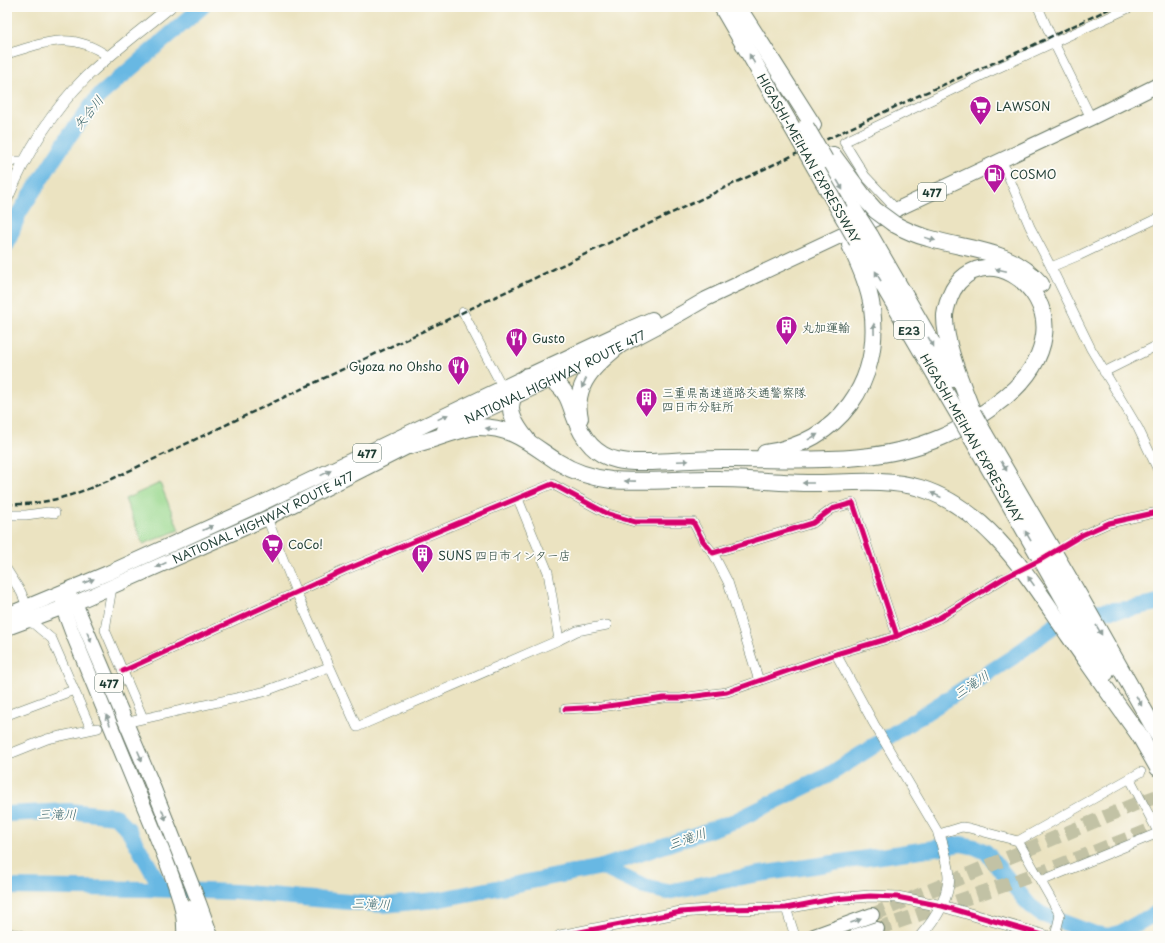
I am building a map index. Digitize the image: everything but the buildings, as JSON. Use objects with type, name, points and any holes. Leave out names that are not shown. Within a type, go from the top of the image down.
[{"type":"highway","name":"HIGASHI-MEIHAN EXPRESSWAY","points":[[722,7],[824,160],[861,206],[859,240]]},
{"type":"highway","points":[[737,7],[806,131],[824,160]]},
{"type":"highway","name":"NATIONAL HIGHWAY ROUTE 477","points":[[527,376],[615,335],[681,307],[706,299],[895,216],[1001,159],[1091,118],[1158,84]]},
{"type":"highway","name":"HIGASHI-MEIHAN EXPRESSWAY","points":[[824,160],[859,240],[979,436],[1074,601],[1108,672],[1158,768]]},
{"type":"highway","points":[[409,446],[476,427],[500,430],[512,433],[528,441],[573,470],[592,477],[628,481],[720,478],[793,471],[863,467],[902,461],[923,455],[956,441],[989,422],[1012,405],[1023,395],[1041,373],[1048,361],[1055,335],[1053,309],[1049,297],[1043,286],[1025,268],[1000,256],[985,251],[914,234],[895,216],[880,213],[861,206]]},
{"type":"highway","points":[[721,459],[779,451],[805,442],[830,426],[849,406],[857,394],[869,366],[874,337],[874,323],[859,240]]},
{"type":"highway","points":[[528,441],[519,430],[511,415],[511,403],[508,395],[527,376],[550,380],[563,390],[568,398],[579,429],[591,447],[598,453],[608,458],[629,462],[721,459],[833,459],[877,455],[912,447],[942,437],[971,422],[1011,393],[1031,369],[1039,352],[1044,334],[1043,311],[1039,301],[1025,282],[1015,275],[996,269],[975,271],[965,277],[957,284],[947,303],[945,327],[967,416]]},
{"type":"highway","name":"NATIONAL HIGHWAY ROUTE 477","points":[[7,615],[108,573],[508,395],[550,380],[620,346],[683,313],[706,299]]},
{"type":"highway","points":[[591,447],[586,439],[579,416],[578,404],[580,394],[583,384],[594,367],[620,346]]},
{"type":"highway","name":"NATIONAL HIGHWAY ROUTE 477","points":[[7,628],[112,587],[267,518],[508,395]]},
{"type":"highway","points":[[720,478],[794,483],[893,483],[920,488],[934,494],[963,510],[994,536],[1010,553],[1053,613],[1108,672]]},
{"type":"highway","name":"477","points":[[62,592],[150,779],[199,903],[202,933]]},
{"type":"highway","name":"477","points":[[69,605],[133,782],[162,850],[180,900],[185,919],[202,933]]},
{"type":"highway","name":"HIGASHI-MEIHAN EXPRESSWAY","points":[[1108,672],[1158,735]]},
{"type":"highway","points":[[814,936],[872,915]]},
{"type":"highway","points":[[856,936],[877,929]]},
{"type":"street","points":[[7,199],[24,161],[36,140],[57,110],[87,76],[170,7]]},
{"type":"street","points":[[1038,7],[1091,118]]},
{"type":"street","points":[[895,216],[865,176],[844,142],[986,73],[1130,7]]},
{"type":"street","points":[[7,54],[52,42],[75,40],[99,49],[109,57]]},
{"type":"street","points":[[1001,159],[1030,227],[1104,372],[1138,428],[1158,470]]},
{"type":"street","points":[[7,164],[14,161],[24,161]]},
{"type":"street","points":[[1051,267],[1158,218]]},
{"type":"street","points":[[463,312],[508,395]]},
{"type":"street","points":[[1104,372],[1158,345]]},
{"type":"street","points":[[123,671],[345,570],[552,484],[608,514],[635,522],[693,522],[703,541],[713,552],[728,582],[759,681]]},
{"type":"street","points":[[518,499],[548,572],[559,640]]},
{"type":"street","points":[[713,552],[812,523],[832,509],[853,503],[898,636]]},
{"type":"street","points":[[7,515],[26,515],[48,512],[55,513]]},
{"type":"street","points":[[1082,535],[1109,523],[1158,512]]},
{"type":"street","points":[[267,518],[296,592],[357,727],[577,631],[607,625]]},
{"type":"street","points":[[7,570],[21,592],[27,606]]},
{"type":"street","points":[[565,709],[601,707],[664,698],[681,698],[727,692],[836,654],[898,636],[939,618],[1004,578]]},
{"type":"street","points":[[112,587],[105,630],[143,718]]},
{"type":"street","points":[[7,755],[47,739],[94,729],[74,690],[52,639],[34,624],[25,621]]},
{"type":"street","points":[[836,654],[874,724],[940,837],[949,877],[942,906],[921,936]]},
{"type":"street","points":[[133,721],[263,692],[329,667]]},
{"type":"street","points":[[7,715],[74,690]]},
{"type":"street","points":[[940,837],[962,827],[1018,841],[1141,772]]},
{"type":"street","points":[[1041,881],[1158,832],[1130,779]]},
{"type":"street","points":[[1018,841],[1060,916],[1056,933]]},
{"type":"street","points":[[560,936],[681,912],[721,908],[786,908],[833,899],[870,896],[897,896],[942,906],[1046,936]]},
{"type":"street","points":[[786,908],[795,934]]},
{"type":"street","points":[[7,934],[21,936]]},
{"type":"green space","points":[[160,483],[179,530],[143,544],[125,499]]},
{"type":"waterway","name":"矢合川","points":[[7,244],[19,213],[67,139],[98,97],[202,7]]},
{"type":"waterway","name":"三滝川","points":[[7,887],[235,892],[383,905],[436,900],[602,867],[735,821],[827,776],[1013,657],[1055,625],[1084,612],[1129,609],[1158,603]]},
{"type":"waterway","name":"三滝川","points":[[7,814],[69,811],[115,816],[128,829],[162,889]]},
{"type":"waterway","points":[[602,867],[644,887],[667,892],[753,875],[961,844],[975,847],[986,852],[1030,906],[1041,914],[1095,934],[1108,936]]},
{"type":"waterway","points":[[1108,936],[1120,933],[1158,912]]},
{"type":"tunnel","points":[[1004,578],[1040,560],[1082,535]]},
{"type":"tunnel","points":[[872,915],[1133,805],[1158,796]]},
{"type":"tunnel","points":[[877,929],[1045,871],[1158,827]]},
{"type":"railway","points":[[7,504],[34,503],[61,498],[86,490],[112,479],[920,95],[1025,49],[1113,7]]},
{"type":"cycle path","points":[[123,671],[345,570],[552,484],[608,514],[635,522],[693,522],[703,541],[713,553],[813,523],[832,509],[853,503],[897,636]]},
{"type":"cycle path","points":[[565,709],[601,707],[664,698],[681,698],[727,692],[836,654],[897,636],[939,618],[1004,578],[1040,560],[1082,535],[1109,523],[1158,512]]},
{"type":"cycle path","points":[[560,936],[681,912],[721,909],[786,908],[833,899],[870,896],[897,897],[942,906],[1046,936]]},
{"type":"place","name":"LAWSON","points":[[981,126]]},
{"type":"place","name":"COSMO","points":[[995,194]]},
{"type":"place","name":"丸加運輸","points":[[786,346]]},
{"type":"place","name":"Gusto","points":[[516,358]]},
{"type":"place","name":"Gyoza no Ohsho","points":[[458,386]]},
{"type":"place","name":"三重県高速道路交通警察隊 四日市分駐所","points":[[647,418]]},
{"type":"place","name":"CoCo!","points":[[272,564]]},
{"type":"place","name":"SUNS 四日市インター店","points":[[422,574]]}]
